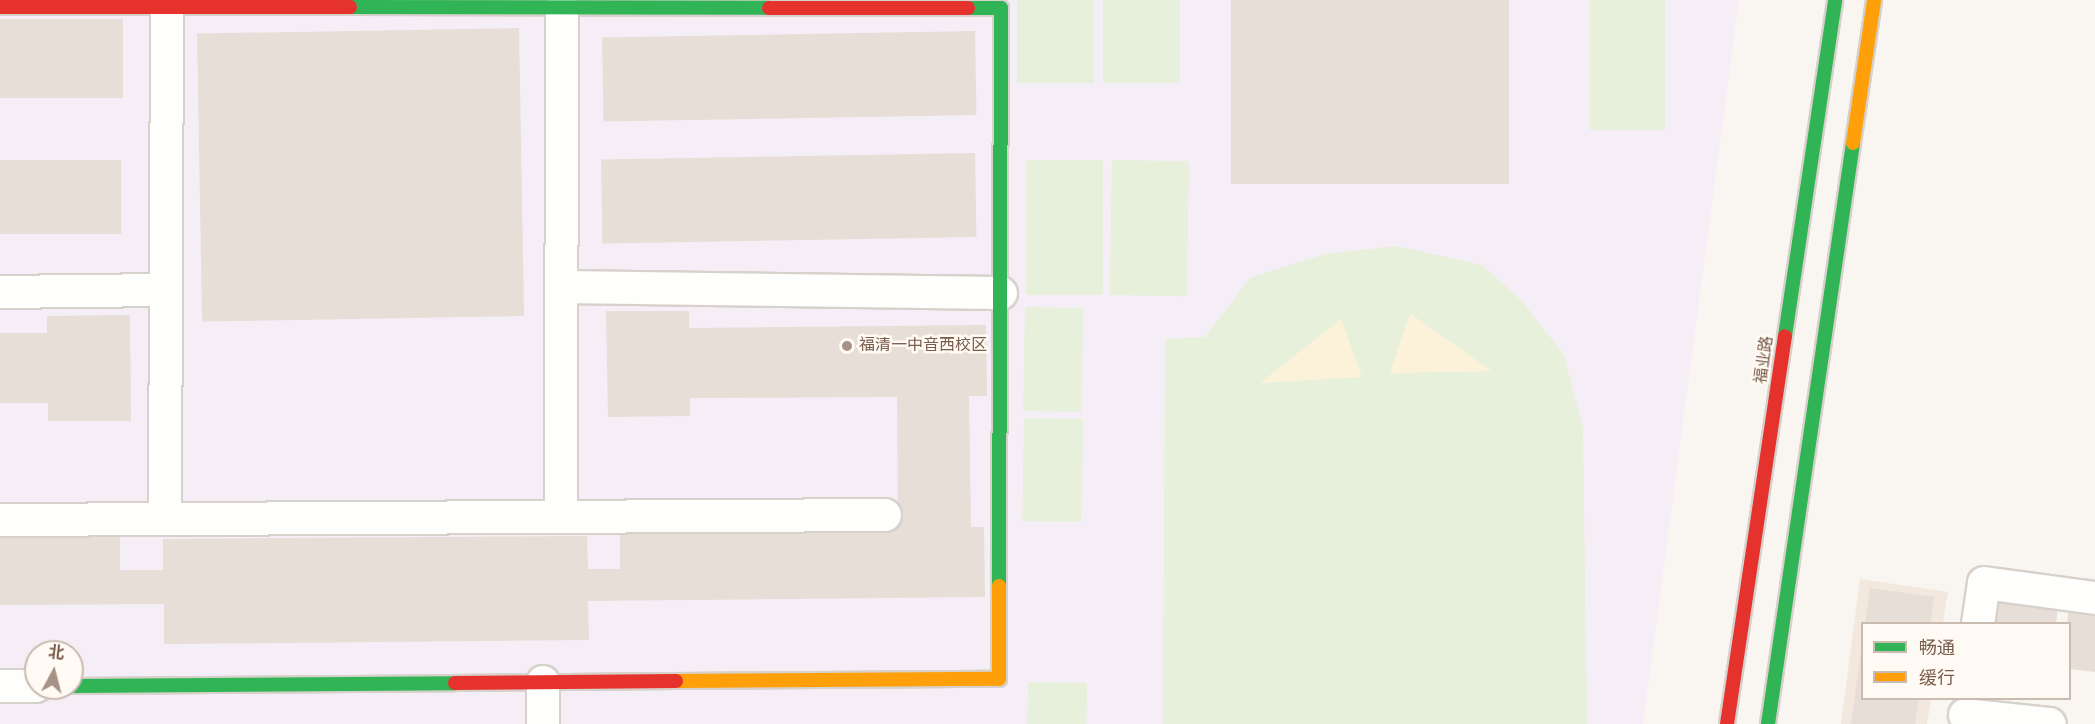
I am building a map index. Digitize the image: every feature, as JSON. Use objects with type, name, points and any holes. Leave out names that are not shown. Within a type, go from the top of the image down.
[{"type":"street","points":[[1818,0],[1831,27]]},
{"type":"street","name":"福业路","points":[[1727,724],[1835,0]]},
{"type":"street","points":[[1768,724],[1874,0]]},
{"type":"street","points":[[1871,27],[1884,0]]},
{"type":"street","points":[[0,7],[1001,8],[999,679],[84,686]]},
{"type":"street","points":[[165,519],[167,8]]},
{"type":"street","points":[[561,517],[562,8]]},
{"type":"street","points":[[562,287],[1001,293]]},
{"type":"street","points":[[0,292],[165,291]]},
{"type":"street","points":[[0,520],[885,515]]},
{"type":"street","points":[[1978,622],[1984,583],[2095,598]]},
{"type":"street","points":[[543,682],[543,724]]},
{"type":"street","points":[[0,686],[24,686]]},
{"type":"street","points":[[1966,713],[2050,724]]},
{"type":"shaded area","name":"福清一中音西校区","points":[[0,0],[1739,0],[1643,724],[0,724]]},
{"type":"shaded area","points":[[1860,579],[1948,592],[1943,622],[1861,622],[1861,700],[1931,700],[1927,724],[1841,724]]},
{"type":"green space","points":[[1017,0],[1094,0],[1094,83],[1017,83]]},
{"type":"green space","points":[[1103,0],[1180,0],[1180,83],[1103,83]]},
{"type":"green space","points":[[1590,0],[1665,0],[1665,130],[1590,130]]},
{"type":"green space","points":[[1026,160],[1103,160],[1103,295],[1026,295]]},
{"type":"green space","points":[[1112,160],[1189,161],[1187,296],[1110,295]]},
{"type":"green space","points":[[1397,246],[1482,265],[1522,301],[1564,355],[1583,429],[1587,724],[1163,724],[1165,339],[1205,337],[1250,278],[1325,254]],"holes":[[[1411,314],[1491,371],[1390,373]]]},
{"type":"green space","points":[[1025,307],[1083,308],[1081,412],[1023,411]]},
{"type":"green space","points":[[1024,418],[1083,419],[1081,522],[1022,521]]},
{"type":"green space","points":[[1028,682],[1087,683],[1086,724],[1027,724]]},
{"type":"sand","points":[[1410,314],[1492,371],[1390,373]]},
{"type":"sand","points":[[1341,319],[1362,377],[1260,383]]},
{"type":"building","points":[[1231,0],[1509,0],[1509,184],[1231,184]]},
{"type":"building","points":[[0,19],[123,19],[123,98],[0,98]]},
{"type":"building","points":[[519,28],[524,316],[202,322],[197,34]]},
{"type":"building","points":[[975,31],[976,115],[604,121],[602,38]]},
{"type":"building","points":[[975,153],[976,237],[603,244],[601,160]]},
{"type":"building","points":[[0,160],[121,160],[121,234],[0,234]]},
{"type":"building","points":[[606,311],[689,311],[689,328],[986,325],[987,396],[969,396],[971,527],[984,527],[985,597],[588,601],[589,640],[164,644],[164,604],[0,605],[0,535],[120,534],[120,570],[163,570],[163,539],[587,536],[588,569],[620,569],[620,530],[898,528],[897,397],[690,398],[690,416],[608,417]]},
{"type":"building","points":[[130,315],[131,421],[48,421],[48,403],[0,403],[0,333],[47,333],[47,316]]},
{"type":"building","points":[[1870,588],[1934,597],[1930,622],[1865,622]]},
{"type":"building","points":[[1994,599],[2058,606],[2056,622],[1990,622]]},
{"type":"building","points":[[2069,608],[2095,611],[2095,672],[2071,669],[2071,622],[2067,622]]},
{"type":"building","points":[[1861,651],[1861,700],[1919,700],[1915,724],[1851,724]]},
{"type":"traffic: fast","points":[[1785,336],[1835,0]]},
{"type":"traffic: fast","points":[[350,7],[769,8]]},
{"type":"traffic: fast","points":[[968,8],[1001,8],[999,586]]},
{"type":"traffic: fast","points":[[1768,724],[1853,143]]},
{"type":"traffic: fast","points":[[84,686],[455,683]]},
{"type":"traffic: slow","points":[[1853,143],[1874,0]]},
{"type":"traffic: slow","points":[[676,681],[999,679],[999,586]]},
{"type":"traffic: jam","points":[[0,7],[350,7]]},
{"type":"traffic: jam","points":[[769,8],[968,8]]},
{"type":"traffic: jam","points":[[1727,724],[1785,336]]},
{"type":"traffic: jam","points":[[455,683],[676,681]]},
{"type":"place","name":"福清一中音西校区","points":[[847,346]]}]
